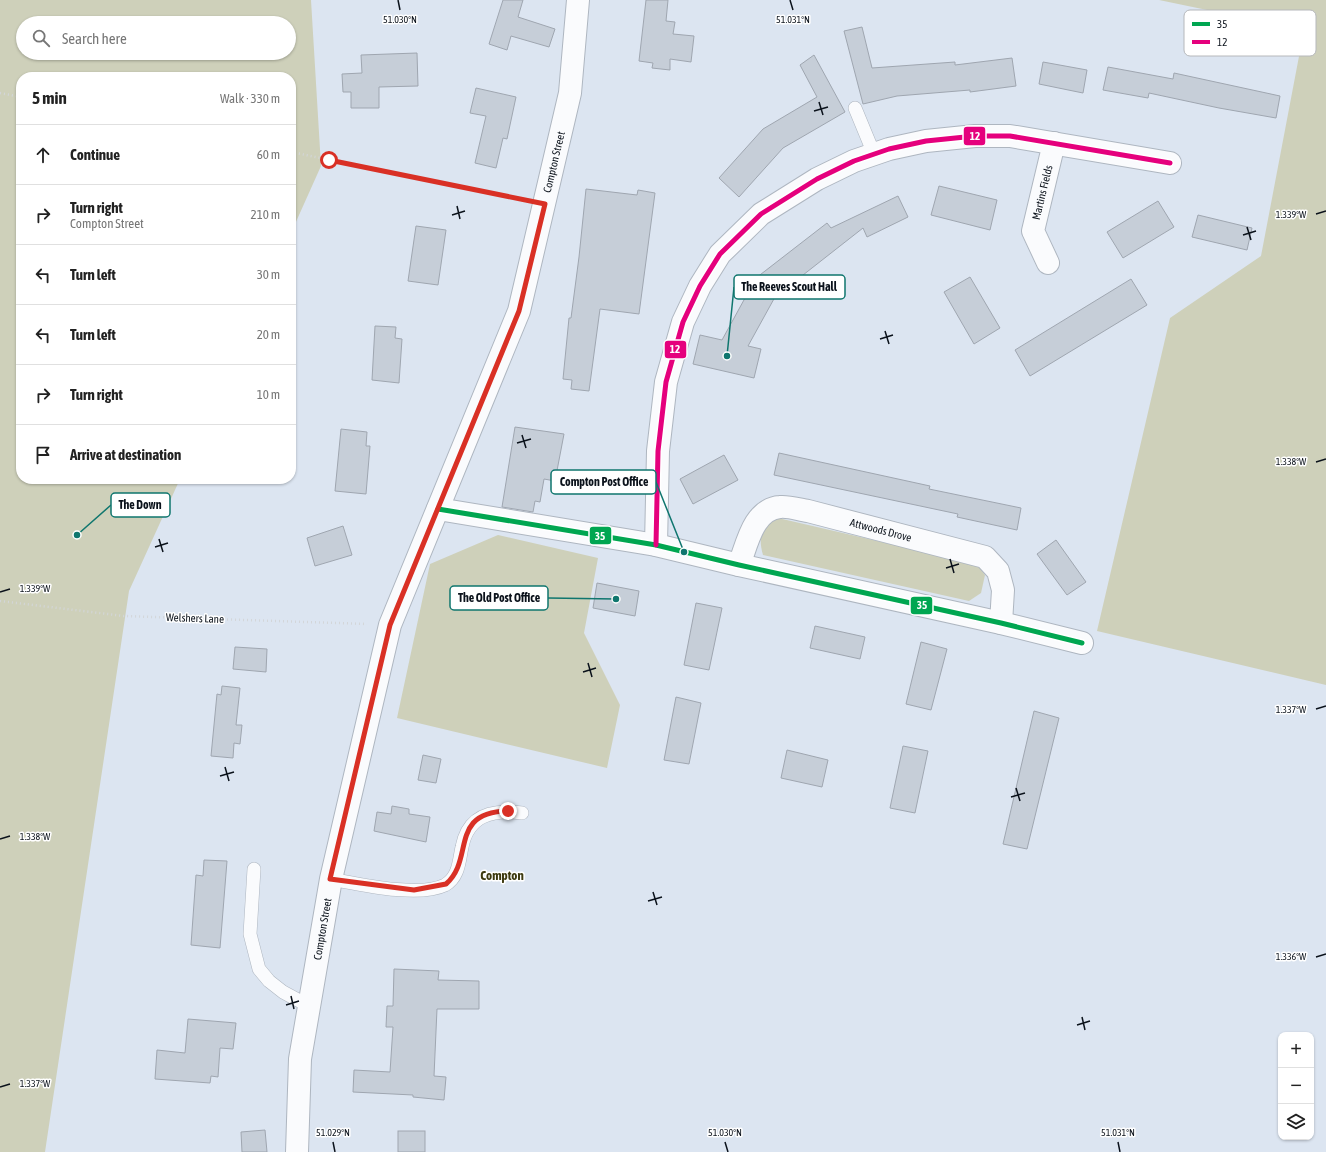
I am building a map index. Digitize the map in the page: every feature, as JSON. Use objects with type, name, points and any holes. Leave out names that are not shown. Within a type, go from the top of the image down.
[{"type":"street","name":"Compton Street","points":[[297,1152],[300,1059],[330,879],[390,625],[519,311],[570,93],[578,0]]},
{"type":"street","points":[[656,544],[658,451],[666,382],[683,322],[700,286],[720,254],[761,214],[817,179],[854,161],[874,154],[926,141],[975,136],[1010,136],[1170,163]]},
{"type":"street","name":"Martins Fields","points":[[1048,263],[1032,231],[1054,143]]},
{"type":"street","name":"Attwoods Drove","points":[[739,565],[758,518],[769,510],[781,507],[808,512],[986,557],[998,571],[1003,590],[1001,623]]},
{"type":"street","points":[[438,509],[656,544],[739,565],[1001,623],[1082,643]]},
{"type":"lane","points":[[855,108],[874,154]]},
{"type":"lane","points":[[330,879],[414,890],[438,887],[446,884],[455,874],[463,843],[472,823],[493,813],[508,811],[522,813]]},
{"type":"lane","points":[[254,868],[250,934],[259,969],[283,992],[309,1006]]},
{"type":"path","points":[[0,93],[16,96]]},
{"type":"path","points":[[296,153],[545,204]]},
{"type":"path","name":"Welshers Lane","points":[[0,601],[124,616],[390,625]]},
{"type":"green space","points":[[0,0],[311,0],[321,166],[296,222],[296,72],[16,72],[16,484],[178,484],[129,591],[45,1152],[0,1152]]},
{"type":"green space","points":[[1159,0],[1326,0],[1326,685],[1097,631],[1170,318],[1261,256],[1299,56],[1316,56],[1316,10],[1207,10]]},
{"type":"green space","points":[[778,518],[977,564],[985,575],[981,593],[969,601],[763,555],[761,537],[763,529],[768,521]]},
{"type":"green space","points":[[498,535],[598,558],[584,633],[620,705],[607,768],[397,718],[430,564]]},
{"type":"building","points":[[503,0],[523,0],[518,17],[555,29],[549,47],[511,36],[507,50],[489,44]]},
{"type":"building","points":[[646,0],[668,0],[666,21],[675,22],[673,34],[694,36],[691,62],[670,59],[670,70],[652,68],[653,63],[639,61]]},
{"type":"building","points":[[862,27],[872,68],[955,62],[955,65],[1012,58],[1016,86],[970,92],[970,90],[897,96],[863,104],[844,31]]},
{"type":"building","points":[[417,53],[418,86],[379,87],[379,108],[351,108],[351,92],[343,92],[342,74],[362,73],[361,55]]},
{"type":"building","points":[[814,55],[845,112],[783,148],[739,197],[719,178],[763,129],[817,97],[800,65]]},
{"type":"building","points":[[1043,62],[1087,70],[1083,93],[1039,84]]},
{"type":"building","points":[[1108,67],[1173,79],[1174,73],[1280,96],[1276,118],[1149,93],[1148,98],[1103,90]]},
{"type":"building","points":[[476,88],[516,97],[507,139],[503,138],[496,168],[475,163],[486,116],[470,113]]},
{"type":"building","points":[[939,186],[997,200],[990,230],[931,215]]},
{"type":"building","points":[[586,189],[637,195],[638,190],[655,193],[639,314],[600,309],[589,391],[571,389],[572,380],[563,379],[569,318],[571,318]]},
{"type":"building","points":[[898,196],[908,217],[867,237],[863,228],[775,297],[748,346],[761,349],[754,378],[693,364],[700,335],[722,340],[756,278],[827,223],[831,228]]},
{"type":"building","points":[[1158,201],[1174,227],[1123,258],[1107,232]]},
{"type":"building","points":[[1198,215],[1252,228],[1247,250],[1192,237]]},
{"type":"building","points":[[416,226],[446,230],[438,285],[408,281]]},
{"type":"building","points":[[970,277],[1000,328],[974,344],[944,292]]},
{"type":"building","points":[[1131,279],[1147,305],[1030,376],[1015,350]]},
{"type":"building","points":[[375,326],[396,327],[395,338],[402,339],[399,383],[372,380]]},
{"type":"building","points":[[515,427],[564,434],[555,481],[544,479],[540,502],[535,501],[533,512],[502,507]]},
{"type":"building","points":[[341,429],[367,432],[366,446],[370,446],[366,494],[335,491]]},
{"type":"building","points":[[779,453],[930,486],[929,489],[1021,508],[1017,530],[957,517],[958,514],[774,475]]},
{"type":"building","points":[[724,455],[738,480],[693,504],[680,479]]},
{"type":"building","points":[[343,526],[352,555],[315,566],[307,538]]},
{"type":"building","points":[[1056,540],[1086,582],[1067,595],[1037,554]]},
{"type":"building","points":[[597,583],[639,591],[635,616],[593,608]]},
{"type":"building","points":[[696,603],[722,608],[709,670],[684,665]]},
{"type":"building","points":[[815,626],[865,637],[860,659],[810,648]]},
{"type":"building","points":[[921,642],[947,649],[931,710],[906,704]]},
{"type":"building","points":[[235,647],[267,649],[266,672],[233,669]]},
{"type":"building","points":[[222,686],[240,688],[236,725],[242,725],[240,744],[234,743],[233,758],[211,756],[217,694],[221,695]]},
{"type":"building","points":[[676,697],[701,703],[689,764],[664,760]]},
{"type":"building","points":[[1034,711],[1059,718],[1027,849],[1003,844]]},
{"type":"building","points":[[903,746],[928,751],[915,813],[890,808]]},
{"type":"building","points":[[787,750],[828,760],[822,787],[781,778]]},
{"type":"building","points":[[423,755],[441,759],[436,783],[418,780]]},
{"type":"building","points":[[392,806],[409,809],[409,814],[430,817],[426,842],[374,831],[377,812],[391,814]]},
{"type":"building","points":[[204,860],[227,861],[220,948],[191,945],[196,875],[203,876]]},
{"type":"building","points":[[394,969],[439,971],[438,980],[479,981],[479,1009],[437,1009],[434,1076],[446,1077],[444,1100],[413,1097],[413,1095],[353,1092],[354,1070],[390,1072],[393,1027],[386,1027],[387,1006],[393,1006]]},
{"type":"building","points":[[188,1019],[236,1023],[233,1049],[220,1048],[218,1077],[211,1076],[210,1083],[155,1079],[157,1050],[185,1053]]},
{"type":"building","points":[[265,1130],[267,1152],[242,1152],[241,1132]]},
{"type":"building","points":[[398,1131],[425,1131],[425,1152],[398,1152]]},
{"type":"transit line","name":"12","points":[[656,545],[658,451],[666,382],[683,322],[700,286],[720,254],[761,214],[817,179],[854,161],[889,149],[926,141],[975,136],[1010,136],[1170,163]]},
{"type":"transit line","name":"35","points":[[438,509],[656,545],[739,565],[1001,623],[1082,643]]},
{"type":"place","name":"The Reeves Scout Hall","points":[[727,356]]},
{"type":"place","name":"The Down","points":[[77,535]]},
{"type":"place","name":"Compton Post Office","points":[[684,552]]},
{"type":"place","name":"The Old Post Office","points":[[616,599]]},
{"type":"district","name":"Compton","points":[[502,875]]},
{"type":"route","points":[[329,160],[545,204],[519,311],[390,625],[330,879],[384,888],[414,890],[438,887],[446,884],[451,880],[458,869],[463,843],[472,823],[486,815],[501,811],[508,811]]}]
